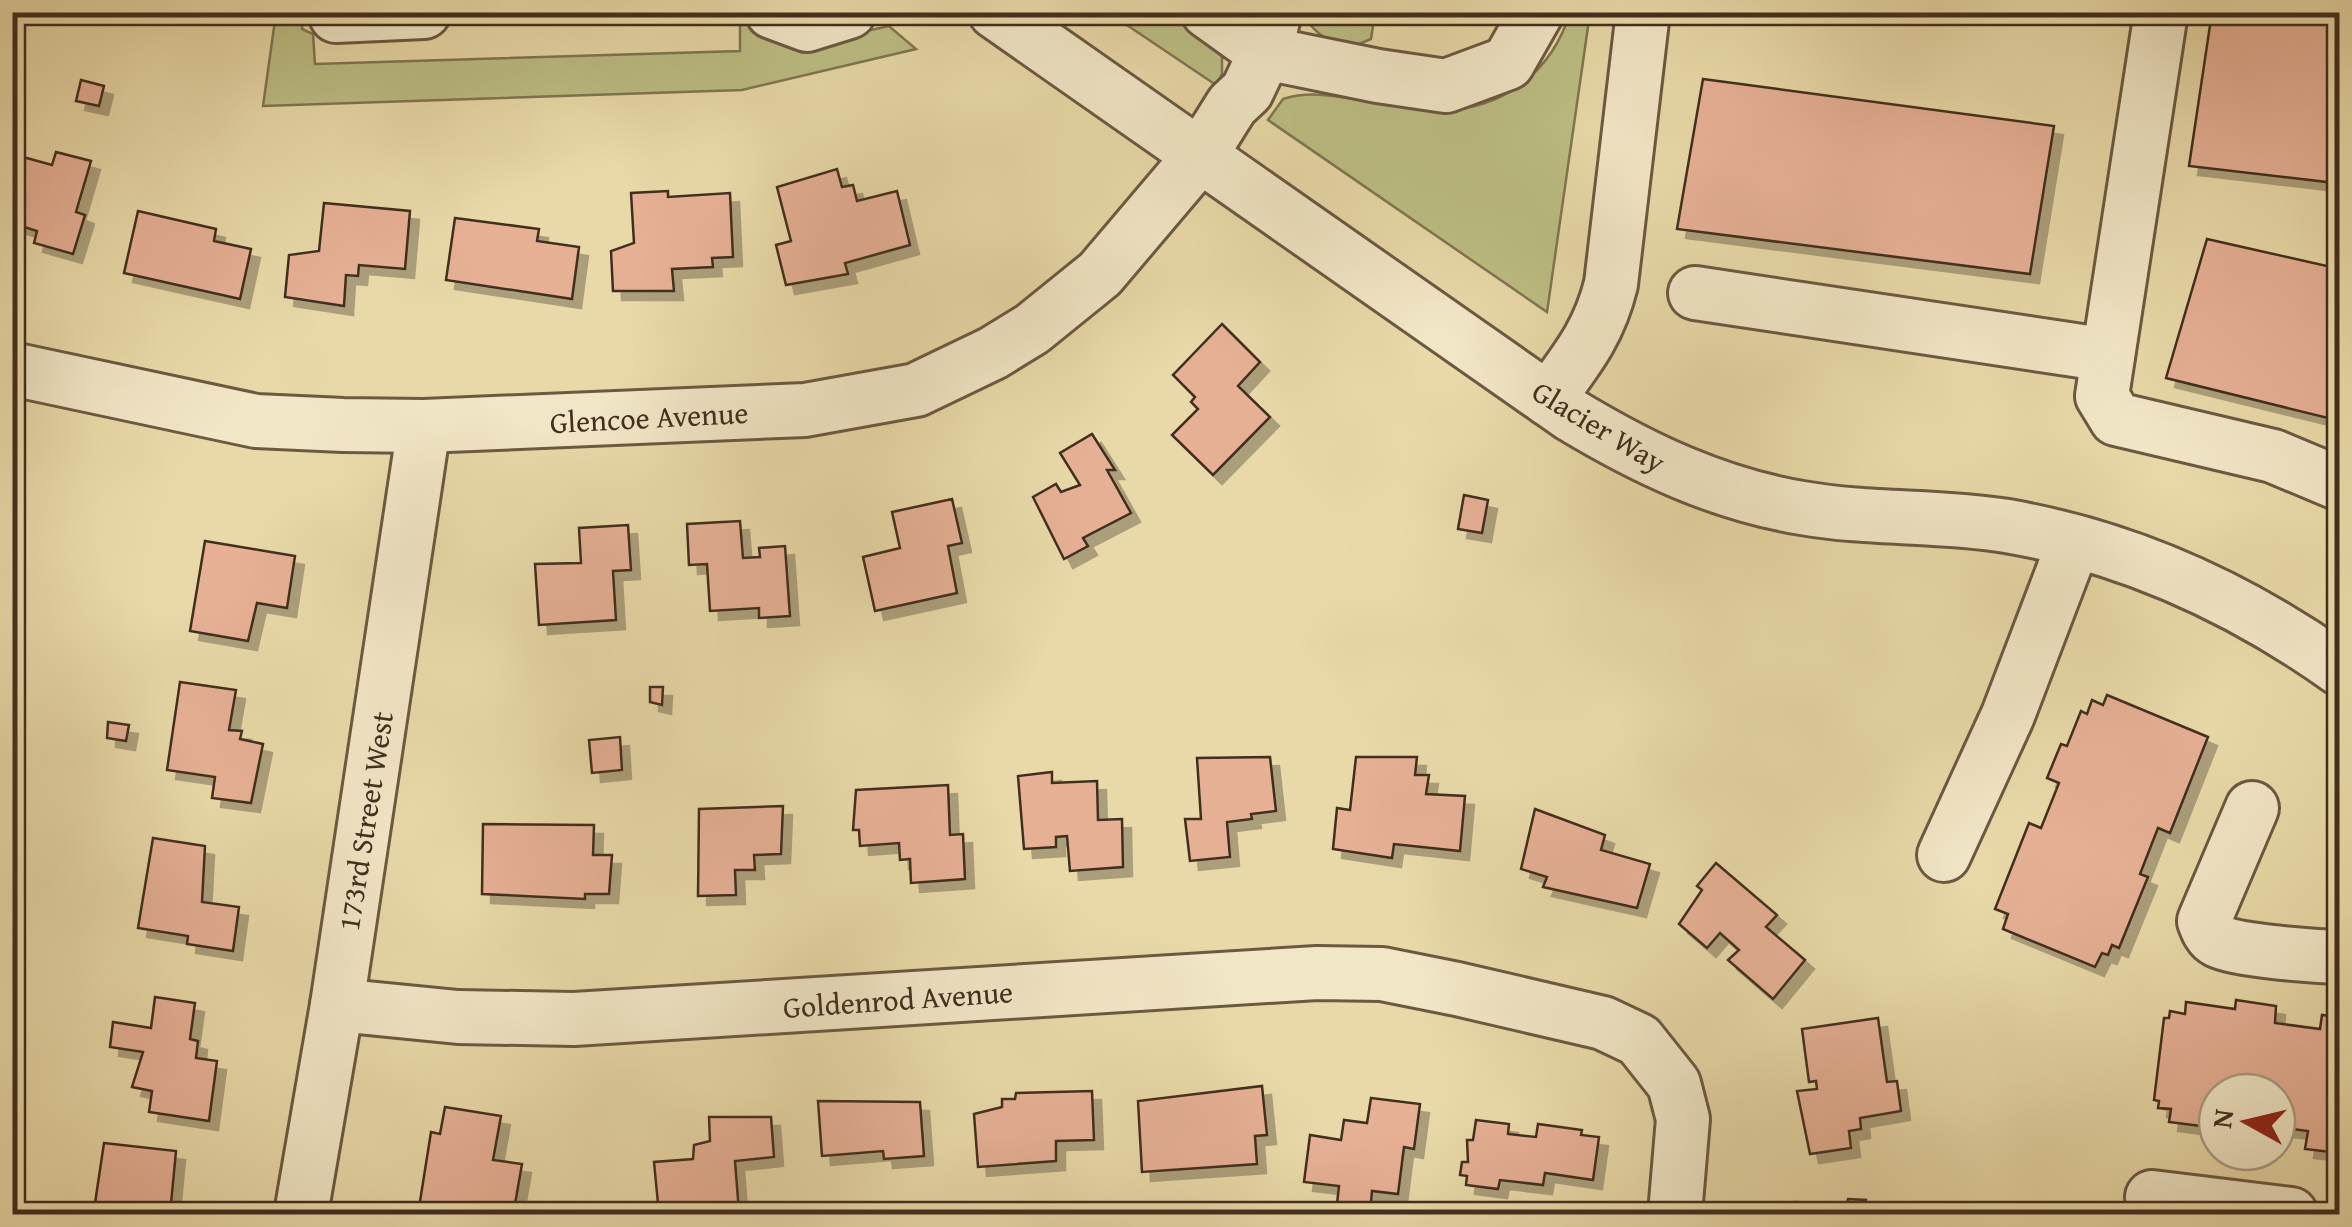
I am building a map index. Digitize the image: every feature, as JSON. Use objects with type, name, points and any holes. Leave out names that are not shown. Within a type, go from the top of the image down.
[{"type":"street","points":[[336,16],[424,12]]},
{"type":"street","points":[[772,12],[807,25],[848,12]]},
{"type":"street","name":"Glacier Way","points":[[995,12],[1548,399],[1643,458],[1762,500],[1846,514],[1967,521],[2124,556],[2200,586],[2270,623],[2340,669]]},
{"type":"street","points":[[1208,12],[1378,76],[1446,86],[1508,64],[1536,12]]},
{"type":"street","points":[[1548,399],[1590,342],[1603,316],[1611,284],[1643,12]]},
{"type":"street","points":[[2160,12],[2102,396],[2116,419],[2273,456],[2340,484]]},
{"type":"street","name":"Glencoe Avenue","points":[[12,369],[256,420],[424,426],[805,410],[916,390],[993,353],[1032,329],[1100,274],[1200,156],[1232,105],[1248,91],[1270,33]]},
{"type":"street","points":[[1694,293],[2108,355]]},
{"type":"street","name":"173rd Street West","points":[[301,1214],[337,1006],[424,426]]},
{"type":"street","points":[[1944,855],[2008,716],[2074,542]]},
{"type":"street","points":[[2252,808],[2208,909],[2204,921],[2209,934],[2217,941],[2257,948],[2340,956]]},
{"type":"street","name":"Goldenrod Avenue","points":[[337,1006],[458,1017],[574,1019],[1318,973],[1382,974],[1603,1023],[1639,1040],[1674,1084],[1683,1119],[1674,1214]]},
{"type":"street","points":[[2152,1198],[2290,1214]]},
{"type":"green space","points":[[276,13],[304,13],[302,29],[313,34],[315,64],[740,51],[743,22],[780,43],[802,45],[889,26],[916,49],[742,90],[263,106]]},
{"type":"green space","points":[[1109,13],[1171,13],[1213,43],[1222,55],[1222,74],[1216,85]]},
{"type":"green space","points":[[1303,13],[1375,13],[1371,39],[1347,49],[1321,35]]},
{"type":"green space","points":[[1570,13],[1590,13],[1547,312],[1268,120],[1283,99],[1304,95],[1428,110],[1483,104],[1503,96],[1537,70],[1550,54]]},
{"type":"building","points":[[2212,12],[2340,12],[2340,105],[2327,182],[2189,166]]},
{"type":"building","points":[[1703,79],[2054,126],[2030,274],[1677,229]]},
{"type":"building","points":[[81,80],[104,86],[99,106],[76,101]]},
{"type":"building","points":[[56,152],[91,161],[76,212],[85,215],[73,254],[34,243],[37,231],[12,223],[12,154],[52,165]]},
{"type":"building","points":[[837,169],[842,187],[853,185],[857,201],[897,191],[910,245],[845,263],[848,274],[786,285],[776,245],[791,241],[777,187]]},
{"type":"building","points":[[668,191],[668,197],[730,193],[733,257],[712,258],[713,267],[672,269],[674,291],[613,291],[611,251],[634,243],[631,193]]},
{"type":"building","points":[[324,203],[410,211],[405,269],[359,265],[358,276],[346,275],[344,306],[285,297],[289,255],[319,251]]},
{"type":"building","points":[[138,211],[216,229],[214,241],[251,249],[240,299],[124,273]]},
{"type":"building","points":[[455,218],[539,229],[537,241],[579,247],[572,299],[446,280]]},
{"type":"building","points":[[2207,239],[2340,269],[2340,421],[2166,378]]},
{"type":"building","points":[[1222,324],[1260,362],[1238,386],[1270,417],[1213,475],[1172,435],[1198,409],[1191,402],[1195,397],[1173,375]]},
{"type":"building","points":[[1092,434],[1115,470],[1107,470],[1131,513],[1083,538],[1088,546],[1064,559],[1033,497],[1056,484],[1061,492],[1080,485],[1060,453]]},
{"type":"building","points":[[1464,495],[1488,500],[1482,533],[1458,529]]},
{"type":"building","points":[[952,499],[962,543],[948,546],[957,593],[875,611],[863,557],[900,548],[892,512]]},
{"type":"building","points":[[740,521],[743,558],[760,557],[759,548],[785,546],[790,616],[759,618],[759,608],[710,611],[707,564],[689,565],[687,524]]},
{"type":"building","points":[[628,525],[631,570],[613,571],[616,620],[539,625],[535,564],[581,563],[579,528]]},
{"type":"building","points":[[205,541],[295,556],[287,608],[257,603],[248,641],[190,631]]},
{"type":"building","points":[[180,682],[236,690],[229,730],[242,731],[240,739],[263,744],[251,803],[212,798],[215,777],[167,770]]},
{"type":"building","points":[[650,687],[663,687],[662,705],[650,702]]},
{"type":"building","points":[[2107,695],[2208,737],[2170,833],[2158,828],[2140,874],[2148,877],[2119,948],[2112,945],[2108,955],[2102,953],[2095,967],[2003,929],[2008,914],[1995,909],[2029,823],[2041,828],[2059,783],[2047,778],[2061,744],[2067,746],[2081,711],[2087,714],[2092,700],[2103,705]]},
{"type":"building","points":[[108,722],[129,725],[126,741],[107,738]]},
{"type":"building","points":[[620,737],[622,770],[592,773],[589,740]]},
{"type":"building","points":[[1270,757],[1276,811],[1227,822],[1230,857],[1190,861],[1185,819],[1201,819],[1197,758]]},
{"type":"building","points":[[1356,757],[1417,757],[1415,775],[1429,775],[1426,794],[1465,796],[1460,851],[1394,844],[1392,858],[1333,849],[1337,808],[1350,810]]},
{"type":"building","points":[[1052,772],[1052,783],[1097,781],[1098,820],[1122,819],[1123,867],[1070,871],[1067,836],[1056,837],[1056,847],[1024,849],[1018,776]]},
{"type":"building","points":[[948,785],[950,835],[963,834],[965,879],[911,883],[910,859],[900,860],[899,843],[860,846],[859,830],[853,830],[856,790]]},
{"type":"building","points":[[783,806],[781,854],[754,855],[755,870],[735,870],[736,895],[698,896],[699,809]]},
{"type":"building","points":[[1535,809],[1605,835],[1601,850],[1650,864],[1637,908],[1543,887],[1547,877],[1521,869]]},
{"type":"building","points":[[483,824],[594,825],[593,855],[612,855],[609,894],[585,894],[585,899],[482,894]]},
{"type":"building","points":[[153,838],[205,846],[202,902],[239,907],[233,951],[187,944],[188,936],[138,928]]},
{"type":"building","points":[[1716,863],[1777,915],[1766,927],[1805,960],[1773,999],[1728,960],[1739,950],[1720,933],[1707,948],[1679,924],[1702,890],[1697,886]]},
{"type":"building","points":[[155,997],[195,1003],[190,1039],[198,1041],[196,1058],[217,1061],[209,1121],[149,1112],[152,1091],[132,1087],[143,1052],[110,1047],[113,1022],[151,1028]]},
{"type":"building","points":[[2236,1000],[2276,1006],[2275,1023],[2320,1029],[2322,1015],[2340,1017],[2340,1153],[2305,1149],[2308,1131],[2297,1130],[2297,1072],[2197,1072],[2197,1126],[2169,1122],[2171,1109],[2158,1108],[2159,1101],[2154,1100],[2164,1018],[2169,1018],[2170,1011],[2185,1014],[2186,1002],[2235,1009]]},
{"type":"building","points":[[1878,1018],[1887,1082],[1897,1081],[1901,1111],[1860,1118],[1861,1129],[1849,1131],[1851,1148],[1810,1154],[1797,1091],[1817,1089],[1816,1081],[1809,1082],[1802,1029]]},
{"type":"building","points":[[1262,1086],[1267,1135],[1255,1136],[1257,1164],[1142,1172],[1138,1101]]},
{"type":"building","points":[[1092,1091],[1094,1140],[1056,1141],[1056,1161],[978,1167],[974,1114],[1002,1107],[1002,1099],[1015,1099],[1016,1093]]},
{"type":"building","points":[[1371,1098],[1420,1104],[1414,1149],[1404,1147],[1398,1194],[1372,1191],[1370,1214],[1336,1213],[1339,1186],[1304,1182],[1310,1135],[1341,1140],[1344,1120],[1367,1123]]},
{"type":"building","points":[[818,1101],[920,1102],[924,1156],[884,1159],[883,1151],[822,1156]]},
{"type":"building","points":[[445,1107],[501,1116],[493,1160],[522,1164],[515,1204],[509,1203],[508,1214],[418,1214],[431,1132],[440,1134]]},
{"type":"building","points":[[709,1117],[771,1117],[774,1157],[735,1161],[739,1212],[659,1214],[654,1162],[693,1159],[694,1145],[710,1141]]},
{"type":"building","points":[[1476,1120],[1509,1124],[1508,1134],[1536,1137],[1538,1124],[1582,1130],[1581,1135],[1599,1137],[1593,1180],[1545,1173],[1543,1185],[1500,1180],[1498,1189],[1466,1185],[1467,1176],[1460,1175],[1462,1162],[1468,1162],[1467,1140],[1473,1140]]},
{"type":"building","points":[[104,1143],[176,1151],[170,1214],[87,1214],[88,1209],[94,1210]]},
{"type":"building","points":[[1848,1199],[1866,1200],[1865,1214],[1797,1214],[1796,1202],[1847,1204]]},
{"type":"building","points":[[1144,1203],[1144,1214],[1129,1214],[1129,1204]]},
{"type":"building","points":[[1112,1207],[1113,1214],[1098,1214],[1097,1208]]}]
